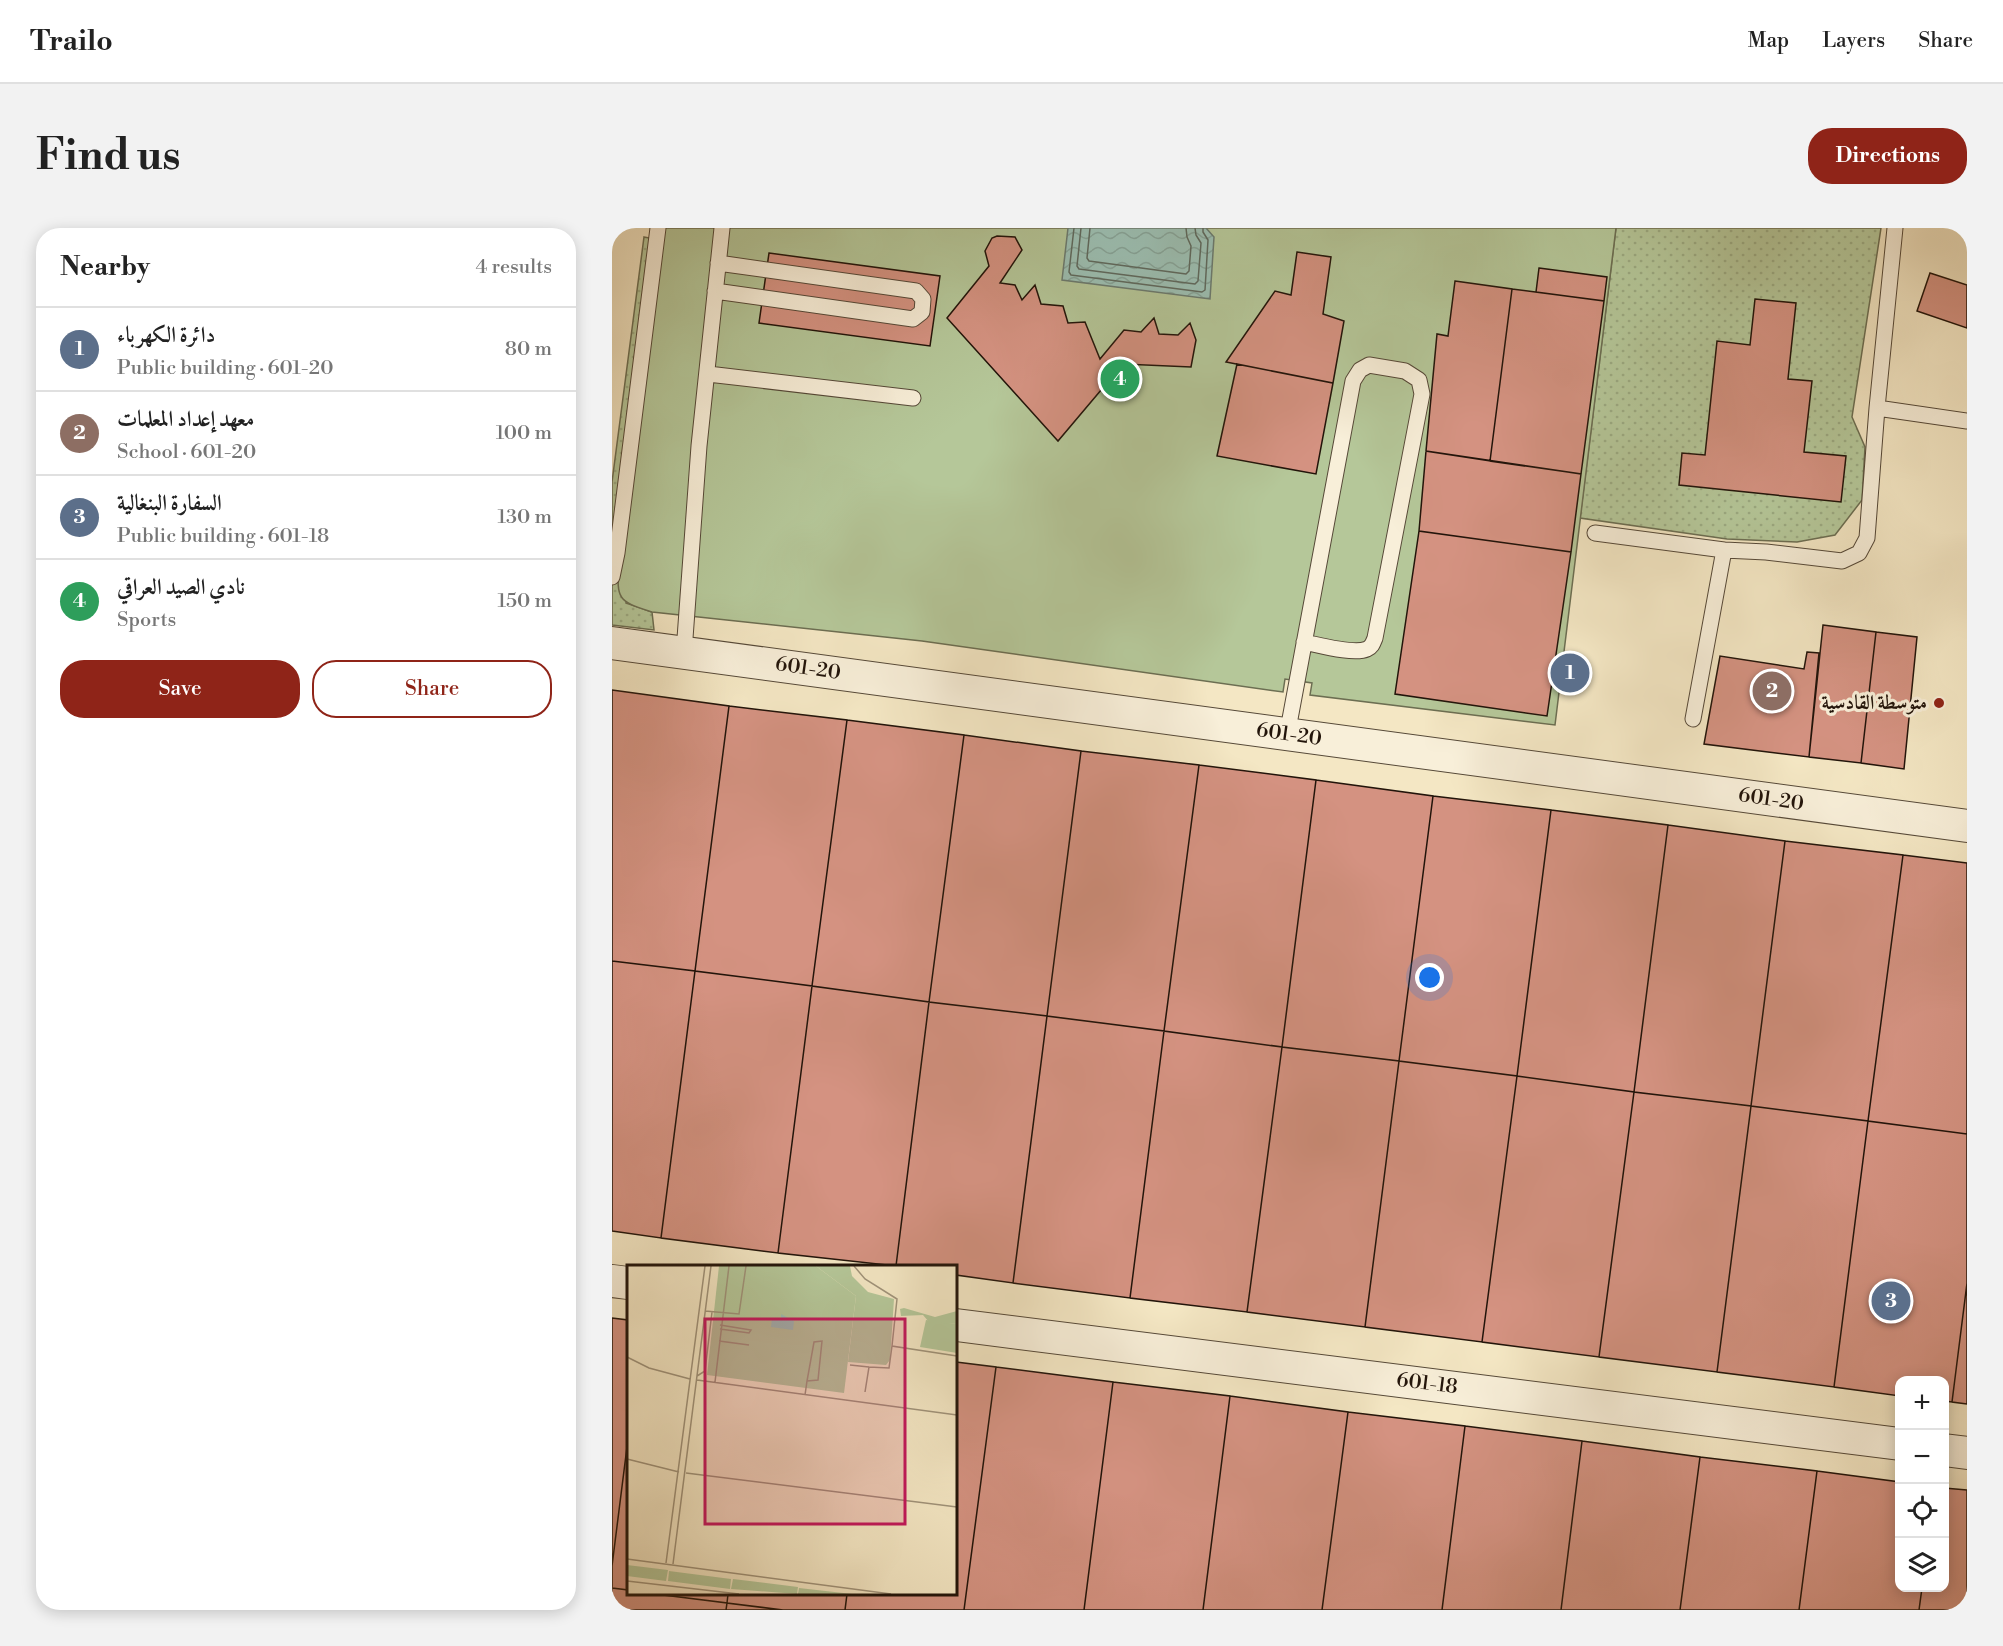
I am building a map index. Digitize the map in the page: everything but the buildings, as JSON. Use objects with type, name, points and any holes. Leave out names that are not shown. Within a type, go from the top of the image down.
[{"type":"street","name":"601-20","points":[[612,642],[1967,826]]},
{"type":"street","points":[[612,1281],[627,1283]]},
{"type":"street","name":"601-18","points":[[957,1324],[1895,1443]]},
{"type":"street","points":[[1949,1451],[1967,1453]]},
{"type":"lane","points":[[612,577],[617,553],[658,228]]},
{"type":"lane","points":[[684,652],[698,457],[722,228]]},
{"type":"lane","points":[[1595,533],[1724,550],[1766,552],[1842,561],[1859,553],[1867,538],[1895,228]]},
{"type":"lane","points":[[715,291],[913,319],[922,312],[923,298],[916,291],[718,263]]},
{"type":"lane","points":[[1287,735],[1304,642],[1353,381],[1360,370],[1369,365],[1405,371],[1419,380],[1422,394],[1376,638],[1365,650],[1304,642]]},
{"type":"lane","points":[[708,374],[913,398]]},
{"type":"lane","points":[[1877,408],[1967,421]]},
{"type":"lane","points":[[1693,719],[1724,550]]},
{"type":"green space","points":[[662,228],[1616,228],[1555,725],[1310,695],[1312,683],[1285,679],[1283,692],[922,641],[652,612],[626,602],[619,593],[619,564]]},
{"type":"green space","points":[[1616,228],[1881,228],[1852,417],[1865,447],[1862,500],[1835,535],[1797,542],[1727,539],[1580,518]]},
{"type":"green space","points":[[644,237],[660,240],[626,603],[652,612],[654,630],[612,625],[612,482]]},
{"type":"water","points":[[1068,228],[1206,228],[1214,237],[1210,299],[1062,280]]},
{"type":"place","name":"نادي الصيد العراقي","points":[[1120,379]]},
{"type":"place","name":"دائرة الكهرباء","points":[[1570,673]]},
{"type":"place","name":"معهد إعداد المعلمات","points":[[1772,691]]},
{"type":"place","name":"متوسطة القادسية","points":[[1939,703]]},
{"type":"place","name":"السفارة البنغالية","points":[[1891,1301]]}]
